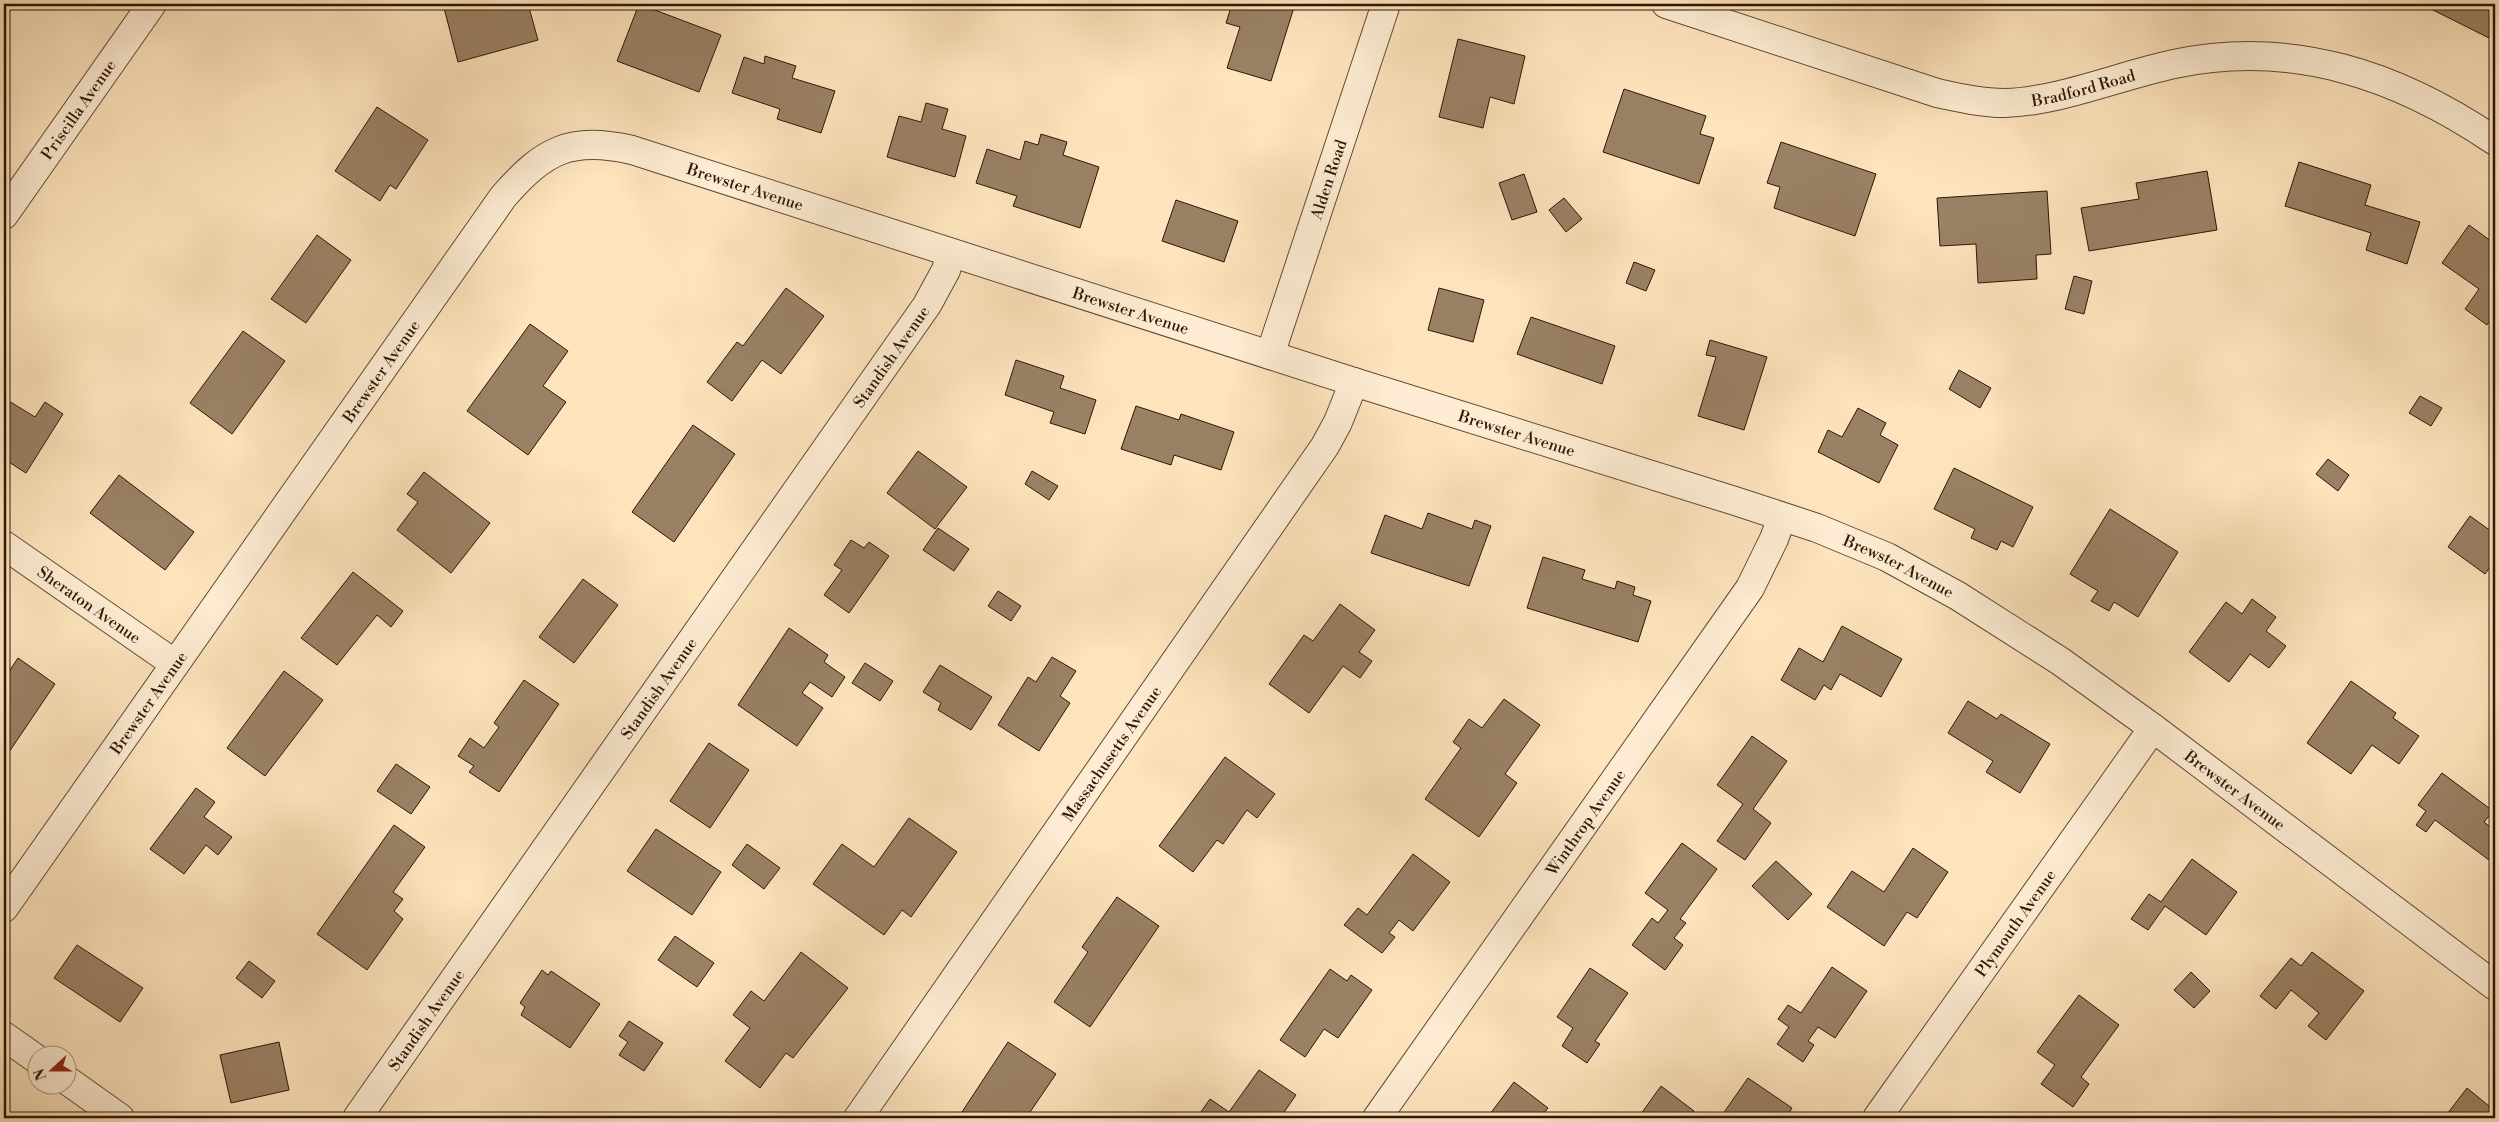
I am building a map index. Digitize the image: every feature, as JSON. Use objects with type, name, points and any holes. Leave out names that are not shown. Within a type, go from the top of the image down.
[{"type":"street","name":"Priscilla Avenue","points":[[4,215],[152,4]]},
{"type":"street","name":"Alden Road","points":[[1270,355],[1386,4]]},
{"type":"street","name":"Bradford Road","points":[[1666,4],[1937,93],[1983,102],[2028,100],[2200,59],[2257,56],[2313,61],[2366,74],[2390,83],[2442,107],[2495,141]]},
{"type":"street","name":"Brewster Avenue","points":[[4,908],[504,197],[534,165],[568,146],[589,143],[632,150],[1354,382],[1782,517],[1878,553],[1924,576],[2060,661],[2153,728],[2495,986]]},
{"type":"street","name":"Standish Avenue","points":[[357,1118],[927,305],[946,270],[951,253]]},
{"type":"street","name":"Massachusetts Avenue","points":[[858,1118],[1325,446],[1338,422],[1354,382]]},
{"type":"street","name":"Winthrop Avenue","points":[[1377,1118],[1750,588],[1774,539],[1782,517]]},
{"type":"street","name":"Sheraton Avenue","points":[[4,545],[175,664]]},
{"type":"street","name":"Plymouth Avenue","points":[[1877,1118],[2153,728]]},
{"type":"street","points":[[4,1036],[28,1053]]},
{"type":"street","points":[[78,1088],[120,1118]]},
{"type":"building","points":[[443,4],[528,4],[538,40],[458,62]]},
{"type":"building","points":[[639,4],[721,35],[699,92],[617,61]]},
{"type":"building","points":[[1232,4],[1295,4],[1271,81],[1227,68],[1240,27],[1226,23]]},
{"type":"building","points":[[2421,4],[2495,4],[2495,41]]},
{"type":"building","points":[[1458,39],[1525,56],[1514,104],[1490,97],[1483,128],[1439,117]]},
{"type":"building","points":[[765,56],[796,66],[792,78],[835,91],[821,133],[777,119],[780,109],[732,93],[744,57],[764,64]]},
{"type":"building","points":[[1624,89],[1706,116],[1700,134],[1714,138],[1699,184],[1603,152]]},
{"type":"building","points":[[926,103],[948,109],[942,129],[966,136],[955,177],[887,157],[899,116],[921,122]]},
{"type":"building","points":[[377,107],[428,140],[396,189],[390,185],[380,201],[335,171]]},
{"type":"building","points":[[1041,134],[1067,142],[1063,155],[1099,167],[1080,228],[1013,206],[1017,196],[976,183],[987,149],[1020,160],[1025,141],[1038,145]]},
{"type":"building","points":[[1781,142],[1876,174],[1855,236],[1774,208],[1780,187],[1767,183]]},
{"type":"building","points":[[2299,162],[2371,185],[2365,205],[2420,222],[2407,264],[2366,250],[2371,233],[2285,206]]},
{"type":"building","points":[[2207,171],[2217,230],[2089,251],[2081,208],[2139,199],[2136,183]]},
{"type":"building","points":[[1524,174],[1537,212],[1512,220],[1499,183]]},
{"type":"building","points":[[2047,191],[2051,254],[2036,255],[2037,279],[1978,283],[1976,244],[1940,246],[1937,198]]},
{"type":"building","points":[[1564,198],[1582,219],[1566,232],[1549,210]]},
{"type":"building","points":[[1176,200],[1238,221],[1224,262],[1162,241]]},
{"type":"building","points":[[2469,225],[2495,244],[2495,313],[2487,325],[2465,309],[2479,289],[2442,263]]},
{"type":"building","points":[[317,235],[351,260],[306,323],[271,299]]},
{"type":"building","points":[[1634,262],[1655,270],[1646,291],[1626,283]]},
{"type":"building","points":[[2074,276],[2092,281],[2084,314],[2065,309]]},
{"type":"building","points":[[786,288],[824,316],[781,374],[762,360],[732,401],[707,382],[737,342],[743,346]]},
{"type":"building","points":[[1439,288],[1484,300],[1473,342],[1428,330]]},
{"type":"building","points":[[1531,317],[1615,346],[1602,384],[1517,354]]},
{"type":"building","points":[[530,324],[568,351],[543,386],[566,402],[528,455],[467,411]]},
{"type":"building","points":[[243,331],[285,361],[232,434],[190,403]]},
{"type":"building","points":[[1710,340],[1767,357],[1744,430],[1698,416],[1716,357],[1706,355]]},
{"type":"building","points":[[1016,360],[1064,376],[1060,388],[1096,400],[1085,434],[1050,423],[1054,412],[1005,395]]},
{"type":"building","points":[[1959,370],[1991,388],[1980,408],[1949,389]]},
{"type":"building","points":[[2420,396],[2442,408],[2431,426],[2409,413]]},
{"type":"building","points":[[4,398],[35,417],[45,402],[63,414],[26,473],[4,459]]},
{"type":"building","points":[[1136,406],[1179,420],[1181,414],[1234,432],[1221,470],[1174,455],[1171,465],[1121,449]]},
{"type":"building","points":[[1858,408],[1886,423],[1880,435],[1898,445],[1879,483],[1818,452],[1828,430],[1842,437]]},
{"type":"building","points":[[693,425],[735,454],[674,542],[632,512]]},
{"type":"building","points":[[918,451],[967,487],[935,529],[887,493]]},
{"type":"building","points":[[2328,459],[2349,475],[2338,491],[2316,474]]},
{"type":"building","points":[[1954,468],[2033,507],[2013,547],[2001,541],[1997,550],[1971,538],[1975,529],[1934,509]]},
{"type":"building","points":[[1032,471],[1058,486],[1049,500],[1025,484]]},
{"type":"building","points":[[424,472],[490,523],[451,573],[397,530],[418,502],[407,494]]},
{"type":"building","points":[[119,475],[194,532],[165,570],[90,513]]},
{"type":"building","points":[[2110,509],[2178,552],[2138,617],[2114,602],[2109,611],[2091,601],[2098,591],[2070,574]]},
{"type":"building","points":[[1428,513],[1472,529],[1475,520],[1491,526],[1469,586],[1371,553],[1385,515],[1422,529]]},
{"type":"building","points":[[2470,516],[2495,534],[2495,560],[2485,574],[2448,547]]},
{"type":"building","points":[[938,528],[969,549],[954,571],[923,550]]},
{"type":"building","points":[[851,540],[864,548],[869,542],[889,556],[849,613],[824,595],[842,570],[834,565]]},
{"type":"building","points":[[1543,557],[1585,570],[1582,579],[1615,589],[1617,581],[1635,587],[1633,595],[1651,601],[1638,642],[1527,608]]},
{"type":"building","points":[[353,572],[403,611],[391,627],[377,615],[337,665],[301,638]]},
{"type":"building","points":[[583,579],[618,605],[574,663],[539,637]]},
{"type":"building","points":[[998,591],[1021,606],[1011,621],[988,606]]},
{"type":"building","points":[[2252,599],[2276,617],[2266,631],[2286,646],[2269,668],[2250,654],[2229,682],[2189,652],[2226,602],[2242,614]]},
{"type":"building","points":[[1340,604],[1375,630],[1359,652],[1372,661],[1360,678],[1343,666],[1309,713],[1269,684],[1304,635],[1313,641]]},
{"type":"building","points":[[1842,626],[1902,659],[1881,697],[1840,674],[1831,690],[1824,685],[1815,700],[1781,680],[1799,648],[1823,662]]},
{"type":"building","points":[[789,628],[828,655],[824,662],[845,677],[832,697],[810,682],[802,693],[823,708],[797,746],[738,705]]},
{"type":"building","points":[[1052,657],[1076,671],[1060,696],[1070,703],[1039,751],[998,725],[1028,677],[1036,682]]},
{"type":"building","points":[[18,658],[55,684],[7,755],[4,753],[4,679]]},
{"type":"building","points":[[865,663],[893,681],[880,701],[852,683]]},
{"type":"building","points":[[940,665],[992,697],[971,730],[938,710],[941,703],[923,692]]},
{"type":"building","points":[[284,671],[323,700],[265,776],[227,748]]},
{"type":"building","points":[[524,680],[559,704],[499,792],[469,772],[474,766],[458,756],[470,738],[484,748],[499,727],[494,723]]},
{"type":"building","points":[[2351,681],[2396,713],[2393,718],[2419,736],[2399,764],[2372,745],[2351,774],[2307,743]]},
{"type":"building","points":[[1504,699],[1540,725],[1505,774],[1517,783],[1479,837],[1425,799],[1461,748],[1453,742],[1469,719],[1482,728]]},
{"type":"building","points":[[1968,701],[1997,719],[2001,714],[2050,744],[2020,793],[1986,772],[1993,761],[1948,733]]},
{"type":"building","points":[[1752,736],[1787,761],[1753,809],[1771,823],[1745,860],[1717,841],[1743,804],[1717,785]]},
{"type":"building","points":[[709,743],[749,770],[710,828],[670,801]]},
{"type":"building","points":[[1225,757],[1275,794],[1257,818],[1247,810],[1223,844],[1217,840],[1193,872],[1159,846]]},
{"type":"building","points":[[396,764],[430,787],[411,814],[377,791]]},
{"type":"building","points":[[2442,773],[2493,811],[2484,822],[2495,831],[2495,851],[2489,860],[2435,820],[2426,832],[2416,825],[2426,811],[2418,805]]},
{"type":"building","points":[[196,788],[215,802],[204,817],[232,837],[218,855],[206,845],[184,874],[150,849]]},
{"type":"building","points":[[909,818],[957,852],[911,917],[902,910],[884,935],[813,884],[842,844],[874,867]]},
{"type":"building","points":[[394,825],[425,847],[393,892],[403,899],[394,911],[403,919],[367,970],[317,934]]},
{"type":"building","points":[[656,829],[721,872],[692,915],[627,871]]},
{"type":"building","points":[[1682,843],[1717,869],[1680,919],[1686,923],[1674,938],[1683,945],[1665,970],[1632,945],[1652,918],[1658,923],[1668,910],[1645,893]]},
{"type":"building","points":[[747,844],[780,868],[764,889],[732,865]]},
{"type":"building","points":[[1913,848],[1948,872],[1917,918],[1907,912],[1884,946],[1827,907],[1852,871],[1884,892]]},
{"type":"building","points":[[1413,854],[1450,882],[1413,931],[1399,920],[1389,933],[1395,937],[1382,953],[1344,925],[1358,908],[1367,915]]},
{"type":"building","points":[[2192,859],[2237,892],[2206,935],[2165,906],[2148,930],[2131,919],[2149,894],[2161,902]]},
{"type":"building","points":[[1776,861],[1812,894],[1788,920],[1752,886]]},
{"type":"building","points":[[1117,897],[1159,926],[1090,1027],[1054,1002],[1088,952],[1082,947]]},
{"type":"building","points":[[675,936],[714,963],[697,987],[658,960]]},
{"type":"building","points":[[77,945],[143,988],[120,1022],[54,978]]},
{"type":"building","points":[[801,952],[848,988],[793,1058],[786,1053],[760,1088],[725,1061],[750,1028],[733,1015],[751,991],[764,1001]]},
{"type":"building","points":[[2312,952],[2364,991],[2326,1040],[2308,1026],[2319,1013],[2291,990],[2276,1009],[2260,996],[2291,958],[2301,966]]},
{"type":"building","points":[[249,961],[275,981],[262,998],[236,978]]},
{"type":"building","points":[[1832,967],[1867,991],[1835,1038],[1818,1027],[1808,1041],[1814,1045],[1803,1062],[1777,1044],[1789,1027],[1778,1019],[1788,1005],[1801,1013]]},
{"type":"building","points":[[1590,968],[1628,993],[1595,1041],[1600,1044],[1587,1063],[1562,1046],[1573,1028],[1557,1017]]},
{"type":"building","points":[[1330,969],[1347,981],[1351,975],[1372,990],[1338,1038],[1324,1029],[1305,1057],[1280,1040]]},
{"type":"building","points":[[542,970],[548,975],[551,971],[600,1004],[570,1048],[521,1015],[525,1007],[520,1003]]},
{"type":"building","points":[[2191,972],[2210,991],[2194,1008],[2174,990]]},
{"type":"building","points":[[2079,995],[2119,1025],[2081,1077],[2089,1084],[2073,1107],[2041,1084],[2055,1065],[2037,1052]]},
{"type":"building","points":[[629,1021],[663,1043],[644,1071],[619,1055],[628,1042],[619,1036]]},
{"type":"building","points":[[279,1042],[289,1090],[231,1103],[220,1055]]},
{"type":"building","points":[[1008,1042],[1056,1074],[1026,1118],[958,1118]]},
{"type":"building","points":[[1259,1070],[1296,1095],[1280,1118],[1200,1118],[1198,1116],[1210,1099],[1229,1112]]},
{"type":"building","points":[[1748,1078],[1792,1108],[1786,1118],[1720,1118]]},
{"type":"building","points":[[1514,1082],[1548,1108],[1540,1118],[1487,1118]]},
{"type":"building","points":[[1661,1086],[1694,1111],[1688,1118],[1638,1118]]},
{"type":"building","points":[[2467,1088],[2495,1111],[2495,1118],[2444,1118]]}]
